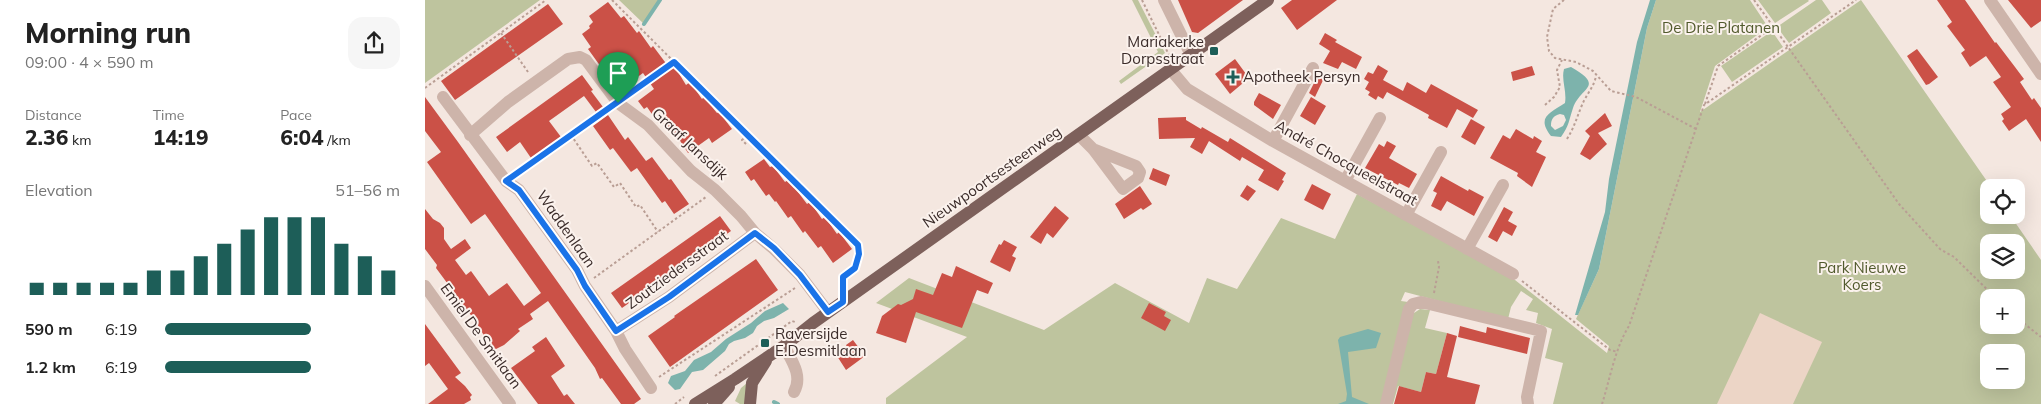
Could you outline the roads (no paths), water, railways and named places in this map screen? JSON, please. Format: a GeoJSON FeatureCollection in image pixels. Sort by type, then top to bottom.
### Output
{"type":"FeatureCollection","features":[{"type":"Feature","properties":{"kind":"main road","name":"Nieuwpoortsesteenweg"},"geometry":{"type":"LineString","coordinates":[[693,399],[735,379],[784,346],[828,312],[1268,0]]}},
{"type":"Feature","properties":{"kind":"main road"},"geometry":{"type":"LineString","coordinates":[[750,404],[752,383],[768,357]]}},
{"type":"Feature","properties":{"kind":"main road","name":"Nieuwpoortsesteenweg"},"geometry":{"type":"LineString","coordinates":[[714,404],[735,379]]}},
{"type":"Feature","properties":{"kind":"street"},"geometry":{"type":"LineString","coordinates":[[1164,0],[1191,55]]}},
{"type":"Feature","properties":{"kind":"street"},"geometry":{"type":"LineString","coordinates":[[1990,0],[2041,74]]}},
{"type":"Feature","properties":{"kind":"street","name":"Graaf Jansdijk"},"geometry":{"type":"LineString","coordinates":[[470,135],[508,102],[535,82],[568,59],[580,57],[586,60],[618,103],[648,125],[691,171],[715,190],[755,233],[774,248],[805,281],[828,312]]}},
{"type":"Feature","properties":{"kind":"street"},"geometry":{"type":"LineString","coordinates":[[1273,141],[1313,68]]}},
{"type":"Feature","properties":{"kind":"street","name":"André Chocqueelstraat"},"geometry":{"type":"LineString","coordinates":[[1171,70],[1187,89],[1273,141],[1513,274]]}},
{"type":"Feature","properties":{"kind":"street","name":"Waddenlaan"},"geometry":{"type":"LineString","coordinates":[[443,96],[470,135],[506,181],[519,190],[577,270],[585,286],[650,386]]}},
{"type":"Feature","properties":{"kind":"street"},"geometry":{"type":"LineString","coordinates":[[1345,181],[1379,118]]}},
{"type":"Feature","properties":{"kind":"street"},"geometry":{"type":"LineString","coordinates":[[1079,135],[1093,148]]}},
{"type":"Feature","properties":{"kind":"street"},"geometry":{"type":"LineString","coordinates":[[1406,215],[1441,152]]}},
{"type":"Feature","properties":{"kind":"street"},"geometry":{"type":"LineString","coordinates":[[1467,249],[1503,185]]}},
{"type":"Feature","properties":{"kind":"street","name":"Zoutziedersstraat"},"geometry":{"type":"LineString","coordinates":[[616,331],[669,297],[755,233]]}},
{"type":"Feature","properties":{"kind":"street","name":"Emiel De Smitlaan"},"geometry":{"type":"LineString","coordinates":[[425,286],[510,404]]}},
{"type":"Feature","properties":{"kind":"street"},"geometry":{"type":"LineString","coordinates":[[1385,404],[1409,309],[1416,303],[1432,304],[1541,331],[1525,402]]}},
{"type":"Feature","properties":{"kind":"street"},"geometry":{"type":"LineString","coordinates":[[784,346],[798,376],[798,386],[794,392]]}},
{"type":"Feature","properties":{"kind":"water"},"geometry":{"type":"Polygon","coordinates":[[[1650,0],[1656,0],[1647,28],[1599,269],[1578,315],[1575,315],[1605,212],[1609,179],[1637,42],[1650,0]]]}},
{"type":"Feature","properties":{"kind":"water"},"geometry":{"type":"Polygon","coordinates":[[[1571,67],[1587,79],[1589,83],[1588,87],[1576,101],[1561,137],[1551,136],[1547,130],[1545,120],[1550,113],[1565,103],[1564,69],[1571,67]],[[1560,114],[1551,121],[1551,126],[1555,130],[1563,126],[1566,120],[1564,115],[1560,114]]]}},
{"type":"Feature","properties":{"kind":"water"},"geometry":{"type":"Polygon","coordinates":[[[783,303],[789,309],[774,318],[764,321],[757,326],[753,333],[745,338],[729,344],[725,351],[703,370],[692,372],[680,389],[675,390],[668,383],[671,376],[685,371],[694,360],[711,352],[765,311],[783,303]]]}},
{"type":"Feature","properties":{"kind":"water"},"geometry":{"type":"Polygon","coordinates":[[[1368,329],[1381,333],[1376,348],[1348,352],[1352,397],[1369,404],[1338,404],[1346,401],[1347,394],[1338,340],[1340,337],[1368,329]]]}},
{"type":"Feature","properties":{"kind":"waterway"},"geometry":{"type":"LineString","coordinates":[[644,24],[660,0]]}},
{"type":"Feature","properties":{"kind":"waterway"},"geometry":{"type":"LineString","coordinates":[[774,402],[778,404]]}},
{"type":"Feature","properties":{"kind":"place","name":"Mariakerke Dorpsstraat"},"geometry":{"type":"Point","coordinates":[1214,51]}},
{"type":"Feature","properties":{"kind":"place","name":"Apotheek Persyn"},"geometry":{"type":"Point","coordinates":[1233,77]}},
{"type":"Feature","properties":{"kind":"place","name":"Raversijde E.Desmitlaan"},"geometry":{"type":"Point","coordinates":[765,343]}},
{"type":"Feature","properties":{"kind":"park label","name":"De Drie Platanen"},"geometry":{"type":"Point","coordinates":[1721,28]}},
{"type":"Feature","properties":{"kind":"park label","name":"Park Nieuwe Koers"},"geometry":{"type":"Point","coordinates":[1862,276]}}]}
